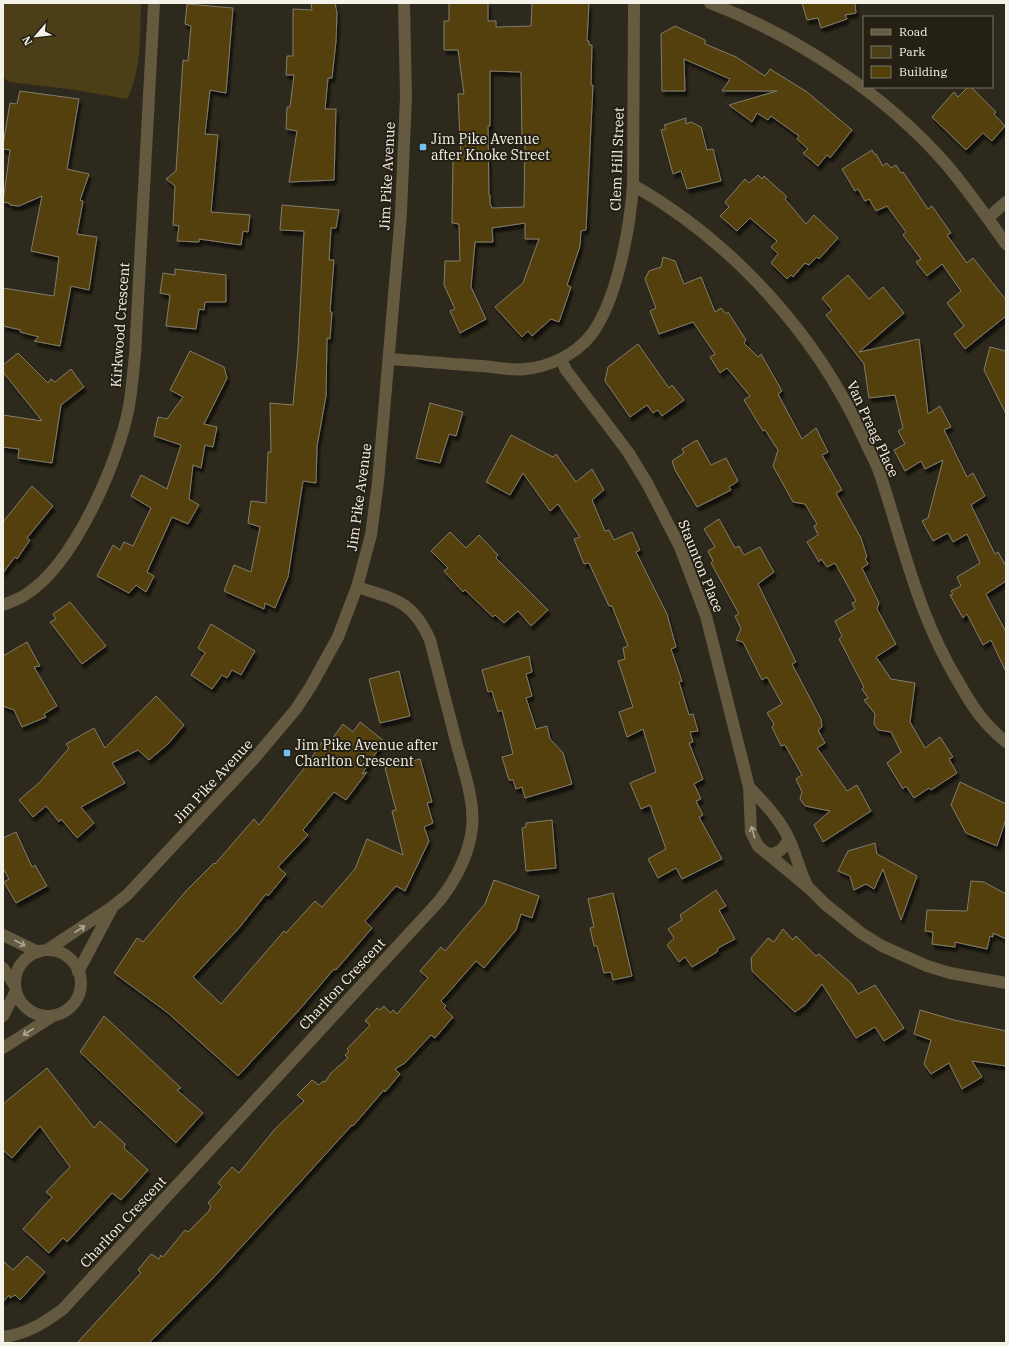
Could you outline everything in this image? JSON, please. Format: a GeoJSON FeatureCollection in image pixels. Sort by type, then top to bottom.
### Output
{"type":"FeatureCollection","features":[{"type":"Feature","properties":{"kind":"street","name":"Kirkwood Crescent"},"geometry":{"type":"LineString","coordinates":[[3,605],[26,595],[52,572],[65,554],[94,507],[105,482],[123,431],[129,406],[135,354],[154,3]]}},
{"type":"Feature","properties":{"kind":"street","name":"Jim Pike Avenue"},"geometry":{"type":"LineString","coordinates":[[42,951],[112,907],[127,895],[256,757],[296,709],[311,686],[338,637],[358,587],[371,535],[377,490],[401,213],[406,97],[404,3]]}},
{"type":"Feature","properties":{"kind":"street","name":"Clem Hill Street"},"geometry":{"type":"LineString","coordinates":[[388,359],[524,370],[549,365],[560,360],[572,353],[590,336],[603,315],[621,264],[631,211],[633,185],[634,3]]}},
{"type":"Feature","properties":{"kind":"street"},"geometry":{"type":"LineString","coordinates":[[710,3],[781,35],[842,72],[863,88]]}},
{"type":"Feature","properties":{"kind":"street"},"geometry":{"type":"LineString","coordinates":[[863,88],[922,139],[946,164],[1006,244]]}},
{"type":"Feature","properties":{"kind":"street","name":"Van Praag Place"},"geometry":{"type":"LineString","coordinates":[[633,185],[655,197],[693,225],[746,271],[794,323],[833,379],[850,409],[879,473],[908,571],[935,639],[946,662],[978,716],[990,729],[1006,742]]}},
{"type":"Feature","properties":{"kind":"street"},"geometry":{"type":"LineString","coordinates":[[988,218],[1006,202]]}},
{"type":"Feature","properties":{"kind":"street","name":"Staunton Place"},"geometry":{"type":"LineString","coordinates":[[560,360],[628,452],[647,483],[680,547],[706,616],[749,786],[751,832],[758,846],[809,888],[825,904],[861,933],[882,946],[927,966],[950,973],[1006,983]]}},
{"type":"Feature","properties":{"kind":"street","name":"Charlton Crescent"},"geometry":{"type":"LineString","coordinates":[[3,1337],[15,1336],[41,1325],[63,1309],[440,900],[450,886],[465,858],[472,829],[472,814],[468,786],[430,640],[422,621],[408,607],[390,597],[358,587]]}},
{"type":"Feature","properties":{"kind":"street","name":"Staunton Place"},"geometry":{"type":"LineString","coordinates":[[749,786],[776,817],[789,839],[800,870],[809,888]]}},
{"type":"Feature","properties":{"kind":"street"},"geometry":{"type":"LineString","coordinates":[[769,854],[778,853],[783,850],[789,839]]}},
{"type":"Feature","properties":{"kind":"street","name":"Jim Pike Avenue"},"geometry":{"type":"LineString","coordinates":[[78,972],[112,907]]}},
{"type":"Feature","properties":{"kind":"street"},"geometry":{"type":"LineString","coordinates":[[3,935],[42,951],[57,952],[66,956],[78,972],[80,981],[76,1000],[70,1008],[62,1013],[52,1016],[3,1048]]}},
{"type":"Feature","properties":{"kind":"street"},"geometry":{"type":"LineString","coordinates":[[3,1016],[16,988],[18,969],[29,956],[42,951]]}},
{"type":"Feature","properties":{"kind":"street"},"geometry":{"type":"LineString","coordinates":[[3,968],[16,988],[20,1000],[34,1013],[43,1016],[52,1016]]}},
{"type":"Feature","properties":{"kind":"green space"},"geometry":{"type":"Polygon","coordinates":[[[3,3],[141,3],[138,64],[132,88],[127,99],[69,89],[9,82],[3,77],[3,3]]]}},
{"type":"Feature","properties":{"kind":"building"},"geometry":{"type":"Polygon","coordinates":[[[311,3],[335,3],[337,13],[332,78],[328,78],[325,109],[336,109],[334,180],[289,182],[297,131],[286,129],[287,107],[290,107],[294,75],[286,75],[287,56],[293,56],[293,9],[312,10],[311,3]]]}},
{"type":"Feature","properties":{"kind":"building"},"geometry":{"type":"Polygon","coordinates":[[[449,3],[488,3],[488,21],[496,21],[496,27],[531,26],[532,3],[589,3],[587,41],[589,41],[589,45],[592,45],[591,85],[593,85],[586,230],[581,231],[580,246],[567,285],[571,287],[559,322],[551,319],[532,336],[528,331],[522,337],[495,307],[523,283],[539,239],[525,239],[525,223],[492,228],[493,242],[475,242],[471,287],[486,319],[460,333],[450,311],[455,309],[444,285],[445,261],[460,261],[459,224],[452,223],[453,160],[461,160],[458,94],[464,94],[458,50],[444,50],[444,21],[449,21],[449,3]],[[490,71],[490,126],[488,126],[489,195],[492,208],[524,207],[525,141],[522,141],[521,72],[490,71]]]}},
{"type":"Feature","properties":{"kind":"building"},"geometry":{"type":"Polygon","coordinates":[[[802,3],[855,3],[856,13],[845,15],[847,19],[821,28],[818,18],[807,20],[802,3]]]}},
{"type":"Feature","properties":{"kind":"building"},"geometry":{"type":"Polygon","coordinates":[[[187,4],[233,8],[226,93],[210,90],[205,134],[218,135],[211,212],[250,215],[248,232],[243,231],[241,245],[199,239],[199,242],[177,241],[179,226],[173,225],[175,186],[166,179],[176,171],[183,60],[188,61],[191,26],[185,24],[187,4]]]}},
{"type":"Feature","properties":{"kind":"building"},"geometry":{"type":"Polygon","coordinates":[[[675,26],[705,40],[705,44],[736,57],[765,76],[770,69],[807,92],[852,130],[830,158],[827,155],[818,166],[803,153],[808,149],[797,139],[799,136],[771,116],[768,120],[757,113],[752,122],[729,105],[777,91],[722,91],[730,79],[684,59],[685,91],[662,91],[661,34],[675,26]]]}},
{"type":"Feature","properties":{"kind":"building"},"geometry":{"type":"Polygon","coordinates":[[[967,88],[972,88],[996,112],[994,114],[1005,126],[992,141],[983,133],[966,150],[932,117],[954,92],[958,97],[967,88]]]}},
{"type":"Feature","properties":{"kind":"building"},"geometry":{"type":"Polygon","coordinates":[[[20,91],[79,99],[67,169],[89,174],[80,200],[83,201],[77,234],[97,237],[89,290],[71,286],[60,346],[34,341],[39,337],[20,332],[21,330],[3,326],[3,288],[54,296],[59,257],[31,251],[42,196],[19,206],[10,205],[9,203],[3,202],[10,150],[3,149],[3,145],[10,103],[17,104],[20,91]]]}},
{"type":"Feature","properties":{"kind":"building"},"geometry":{"type":"Polygon","coordinates":[[[686,118],[686,124],[691,122],[701,127],[707,150],[713,149],[721,181],[687,189],[681,171],[673,174],[661,130],[666,129],[664,125],[686,118]]]}},
{"type":"Feature","properties":{"kind":"building"},"geometry":{"type":"Polygon","coordinates":[[[872,150],[883,166],[887,163],[891,168],[896,165],[901,173],[903,172],[928,209],[932,206],[951,233],[947,235],[967,263],[973,258],[1006,300],[1006,316],[965,349],[954,334],[964,326],[947,303],[961,291],[942,264],[927,276],[916,262],[921,259],[903,235],[906,232],[887,206],[876,211],[869,199],[865,201],[858,189],[855,191],[842,169],[872,150]]]}},
{"type":"Feature","properties":{"kind":"building"},"geometry":{"type":"Polygon","coordinates":[[[758,175],[762,179],[764,176],[787,197],[785,199],[806,224],[814,215],[838,238],[819,259],[817,257],[809,265],[805,263],[793,277],[791,275],[787,279],[771,263],[778,254],[771,247],[777,241],[750,218],[737,231],[720,216],[729,207],[725,202],[745,179],[749,183],[758,175]]]}},
{"type":"Feature","properties":{"kind":"building"},"geometry":{"type":"Polygon","coordinates":[[[282,205],[339,210],[336,228],[331,228],[329,260],[334,260],[330,312],[332,312],[330,339],[327,338],[326,396],[317,446],[316,483],[303,481],[288,577],[275,608],[265,603],[264,609],[224,591],[234,565],[251,572],[260,527],[248,523],[251,501],[266,503],[268,452],[271,452],[270,403],[293,405],[298,350],[304,231],[280,230],[282,205]]]}},
{"type":"Feature","properties":{"kind":"building"},"geometry":{"type":"Polygon","coordinates":[[[663,257],[675,261],[684,284],[701,277],[715,312],[721,308],[726,314],[728,312],[746,340],[744,343],[758,357],[761,354],[782,391],[778,394],[802,439],[816,428],[828,452],[822,455],[842,490],[836,493],[861,538],[867,557],[865,558],[868,564],[862,568],[879,603],[877,609],[896,644],[876,657],[891,679],[915,683],[910,722],[925,748],[940,737],[953,757],[949,759],[957,773],[931,790],[929,788],[914,798],[906,786],[903,789],[887,763],[901,752],[891,732],[878,730],[874,724],[875,714],[864,700],[868,698],[862,689],[864,687],[839,639],[842,636],[835,621],[855,609],[852,603],[856,601],[835,563],[827,567],[821,559],[819,562],[807,542],[818,535],[814,526],[817,524],[805,504],[793,502],[773,466],[778,450],[765,430],[763,431],[744,400],[750,396],[727,368],[720,373],[710,357],[715,354],[693,322],[659,334],[650,311],[656,308],[645,279],[649,271],[661,267],[663,257]]]}},
{"type":"Feature","properties":{"kind":"building"},"geometry":{"type":"Polygon","coordinates":[[[175,269],[226,275],[226,302],[205,302],[204,310],[199,309],[196,329],[166,326],[170,295],[160,293],[163,273],[175,275],[175,269]]]}},
{"type":"Feature","properties":{"kind":"building"},"geometry":{"type":"Polygon","coordinates":[[[848,275],[869,299],[883,287],[904,313],[859,352],[919,339],[928,414],[940,406],[951,427],[944,430],[967,477],[973,473],[985,496],[971,505],[995,554],[998,552],[1006,566],[1006,581],[986,594],[1006,632],[1006,672],[991,640],[983,645],[967,614],[963,618],[950,595],[953,594],[951,591],[961,586],[957,577],[980,563],[967,534],[953,542],[948,533],[933,541],[922,521],[928,518],[943,460],[925,469],[921,461],[905,471],[894,450],[905,444],[898,431],[903,428],[895,395],[869,398],[864,364],[826,315],[832,310],[822,298],[848,275]]]}},
{"type":"Feature","properties":{"kind":"building"},"geometry":{"type":"Polygon","coordinates":[[[638,344],[669,388],[672,385],[684,400],[662,416],[658,410],[653,413],[647,405],[630,417],[605,381],[608,367],[638,344]]]}},
{"type":"Feature","properties":{"kind":"building"},"geometry":{"type":"Polygon","coordinates":[[[990,347],[1006,351],[1006,414],[984,370],[990,347]]]}},
{"type":"Feature","properties":{"kind":"building"},"geometry":{"type":"Polygon","coordinates":[[[190,351],[224,367],[227,378],[204,424],[217,427],[213,447],[205,445],[201,468],[193,465],[189,499],[199,505],[188,524],[172,517],[147,572],[154,576],[146,592],[136,585],[129,593],[97,576],[113,545],[120,550],[124,542],[133,546],[151,508],[131,496],[141,475],[167,489],[181,445],[154,436],[158,417],[167,419],[183,397],[170,390],[190,351]]]}},
{"type":"Feature","properties":{"kind":"building"},"geometry":{"type":"Polygon","coordinates":[[[18,353],[48,383],[51,379],[55,382],[71,369],[84,387],[61,405],[52,463],[18,458],[19,449],[3,447],[3,415],[42,421],[3,372],[3,365],[18,353]]]}},
{"type":"Feature","properties":{"kind":"building"},"geometry":{"type":"Polygon","coordinates":[[[430,403],[463,412],[456,436],[449,434],[440,463],[416,458],[430,403]]]}},
{"type":"Feature","properties":{"kind":"building"},"geometry":{"type":"Polygon","coordinates":[[[511,435],[553,457],[556,454],[576,482],[592,469],[604,490],[592,500],[605,531],[609,530],[614,540],[632,532],[640,550],[636,552],[667,614],[676,647],[671,649],[682,681],[679,682],[689,715],[693,714],[698,731],[690,732],[693,742],[689,743],[703,779],[694,784],[701,799],[696,801],[703,815],[699,817],[722,859],[682,879],[676,868],[658,878],[648,859],[666,849],[650,805],[641,809],[630,783],[656,772],[643,729],[627,737],[619,712],[633,707],[618,661],[625,659],[623,648],[628,646],[612,606],[609,606],[589,563],[584,564],[574,539],[580,537],[558,504],[550,511],[523,473],[510,495],[486,482],[511,435]]]}},
{"type":"Feature","properties":{"kind":"building"},"geometry":{"type":"Polygon","coordinates":[[[697,440],[711,465],[726,458],[738,481],[729,487],[731,490],[697,507],[675,470],[672,461],[684,453],[682,449],[697,440]]]}},
{"type":"Feature","properties":{"kind":"building"},"geometry":{"type":"Polygon","coordinates":[[[32,486],[53,506],[27,538],[30,540],[17,559],[15,557],[3,573],[3,522],[32,486]]]}},
{"type":"Feature","properties":{"kind":"building"},"geometry":{"type":"Polygon","coordinates":[[[719,519],[735,548],[739,546],[744,555],[760,547],[774,572],[758,584],[796,662],[792,664],[821,719],[822,727],[818,730],[825,743],[817,748],[847,791],[857,785],[871,811],[823,842],[814,825],[830,811],[805,806],[800,799],[802,792],[796,779],[802,775],[785,745],[781,746],[772,727],[774,724],[767,713],[782,704],[767,677],[762,680],[743,642],[736,640],[741,629],[735,616],[739,614],[711,563],[713,561],[708,551],[715,547],[704,529],[719,519]]]}},
{"type":"Feature","properties":{"kind":"building"},"geometry":{"type":"Polygon","coordinates":[[[450,532],[466,548],[479,535],[498,555],[496,558],[548,610],[531,626],[518,611],[504,623],[495,615],[493,617],[465,590],[463,592],[444,571],[448,568],[431,551],[450,532]]]}},
{"type":"Feature","properties":{"kind":"building"},"geometry":{"type":"Polygon","coordinates":[[[70,602],[106,646],[82,664],[50,622],[56,619],[53,614],[70,602]]]}},
{"type":"Feature","properties":{"kind":"building"},"geometry":{"type":"Polygon","coordinates":[[[211,624],[255,651],[241,675],[232,670],[227,678],[222,675],[212,689],[191,675],[205,653],[198,648],[211,624]]]}},
{"type":"Feature","properties":{"kind":"building"},"geometry":{"type":"Polygon","coordinates":[[[27,642],[40,666],[34,667],[57,706],[44,714],[46,717],[22,727],[14,710],[3,706],[3,656],[27,642]]]}},
{"type":"Feature","properties":{"kind":"building"},"geometry":{"type":"Polygon","coordinates":[[[529,656],[532,672],[526,674],[532,696],[526,698],[536,729],[547,726],[550,739],[563,753],[572,784],[525,798],[522,787],[516,789],[513,780],[509,780],[502,757],[513,754],[502,710],[498,712],[492,691],[488,692],[482,670],[529,656]]]}},
{"type":"Feature","properties":{"kind":"building"},"geometry":{"type":"Polygon","coordinates":[[[399,671],[410,716],[380,723],[369,679],[399,671]]]}},
{"type":"Feature","properties":{"kind":"building"},"geometry":{"type":"Polygon","coordinates":[[[156,696],[184,725],[169,743],[149,760],[138,750],[112,763],[125,783],[81,807],[94,823],[77,838],[61,819],[59,822],[46,806],[33,817],[19,800],[40,782],[69,748],[66,744],[94,728],[105,748],[156,696]]]}},
{"type":"Feature","properties":{"kind":"building"},"geometry":{"type":"Polygon","coordinates":[[[360,722],[384,741],[362,774],[367,772],[346,800],[334,792],[303,830],[308,835],[278,867],[286,874],[268,896],[266,894],[239,928],[193,977],[221,1004],[284,931],[286,933],[315,901],[322,907],[355,869],[367,839],[403,855],[392,811],[396,810],[385,768],[420,759],[432,802],[427,803],[433,823],[424,827],[429,841],[405,891],[396,886],[365,921],[372,928],[336,970],[334,969],[300,1009],[238,1076],[168,1013],[114,973],[137,938],[143,942],[186,891],[214,863],[215,864],[254,819],[259,825],[306,766],[322,742],[327,746],[343,724],[353,732],[360,722]]]}},
{"type":"Feature","properties":{"kind":"building"},"geometry":{"type":"Polygon","coordinates":[[[960,782],[1006,804],[1006,819],[997,846],[966,833],[951,805],[960,782]]]}},
{"type":"Feature","properties":{"kind":"building"},"geometry":{"type":"Polygon","coordinates":[[[552,820],[556,868],[526,871],[522,828],[526,827],[526,823],[552,820]]]}},
{"type":"Feature","properties":{"kind":"building"},"geometry":{"type":"Polygon","coordinates":[[[16,832],[32,867],[35,865],[47,886],[16,903],[4,882],[9,879],[3,868],[3,838],[16,832]]]}},
{"type":"Feature","properties":{"kind":"building"},"geometry":{"type":"Polygon","coordinates":[[[875,843],[877,854],[917,876],[901,920],[883,869],[874,889],[866,884],[854,890],[850,876],[838,871],[848,851],[875,843]]]}},
{"type":"Feature","properties":{"kind":"building"},"geometry":{"type":"Polygon","coordinates":[[[494,880],[539,896],[532,918],[521,914],[516,930],[484,968],[476,961],[441,1001],[446,1006],[444,1008],[453,1017],[435,1038],[431,1035],[405,1063],[395,1069],[400,1074],[385,1092],[384,1090],[353,1126],[352,1125],[215,1276],[149,1343],[77,1343],[141,1273],[138,1270],[151,1254],[159,1259],[161,1255],[163,1257],[185,1230],[188,1232],[209,1211],[211,1206],[208,1203],[222,1187],[218,1183],[232,1167],[239,1173],[275,1129],[304,1101],[297,1095],[312,1080],[319,1085],[323,1081],[325,1082],[331,1073],[348,1058],[345,1055],[349,1051],[347,1049],[370,1025],[365,1021],[377,1008],[380,1010],[384,1006],[390,1013],[393,1010],[397,1014],[428,978],[420,971],[441,947],[445,951],[485,904],[494,880]]]}},
{"type":"Feature","properties":{"kind":"building"},"geometry":{"type":"Polygon","coordinates":[[[971,881],[984,882],[1006,894],[1006,939],[993,933],[993,937],[990,936],[987,949],[955,942],[955,947],[932,944],[933,932],[925,931],[927,910],[967,911],[971,881]]]}},
{"type":"Feature","properties":{"kind":"building"},"geometry":{"type":"Polygon","coordinates":[[[716,890],[726,906],[719,910],[735,939],[718,948],[717,952],[692,967],[685,957],[679,962],[667,945],[674,938],[668,929],[682,920],[680,915],[716,890]]]}},
{"type":"Feature","properties":{"kind":"building"},"geometry":{"type":"Polygon","coordinates":[[[613,893],[632,976],[613,980],[611,972],[604,973],[597,946],[594,946],[590,928],[594,927],[588,899],[613,893]]]}},
{"type":"Feature","properties":{"kind":"building"},"geometry":{"type":"Polygon","coordinates":[[[783,929],[793,940],[796,936],[816,956],[819,954],[852,984],[858,994],[875,985],[904,1028],[884,1041],[875,1027],[856,1038],[822,984],[806,1004],[795,1012],[752,971],[751,958],[768,938],[774,942],[783,929]]]}},
{"type":"Feature","properties":{"kind":"building"},"geometry":{"type":"Polygon","coordinates":[[[920,1010],[954,1020],[1006,1031],[1006,1066],[972,1061],[982,1077],[962,1089],[949,1063],[931,1074],[924,1064],[931,1040],[914,1034],[920,1010]]]}},
{"type":"Feature","properties":{"kind":"building"},"geometry":{"type":"Polygon","coordinates":[[[104,1016],[181,1088],[177,1090],[203,1113],[176,1143],[80,1052],[104,1016]]]}},
{"type":"Feature","properties":{"kind":"building"},"geometry":{"type":"Polygon","coordinates":[[[47,1068],[94,1128],[100,1121],[125,1144],[124,1148],[148,1170],[121,1200],[112,1193],[67,1242],[63,1238],[49,1253],[23,1229],[52,1197],[46,1192],[70,1167],[40,1126],[12,1158],[3,1150],[3,1104],[47,1068]]]}},
{"type":"Feature","properties":{"kind":"building"},"geometry":{"type":"Polygon","coordinates":[[[27,1256],[45,1272],[20,1300],[15,1295],[10,1298],[9,1295],[3,1302],[3,1261],[13,1270],[27,1256]]]}},
{"type":"Feature","properties":{"kind":"place","name":"Jim Pike Avenue after Knoke Street"},"geometry":{"type":"Point","coordinates":[423,147]}},
{"type":"Feature","properties":{"kind":"place","name":"Jim Pike Avenue after Charlton Crescent"},"geometry":{"type":"Point","coordinates":[287,753]}}]}
